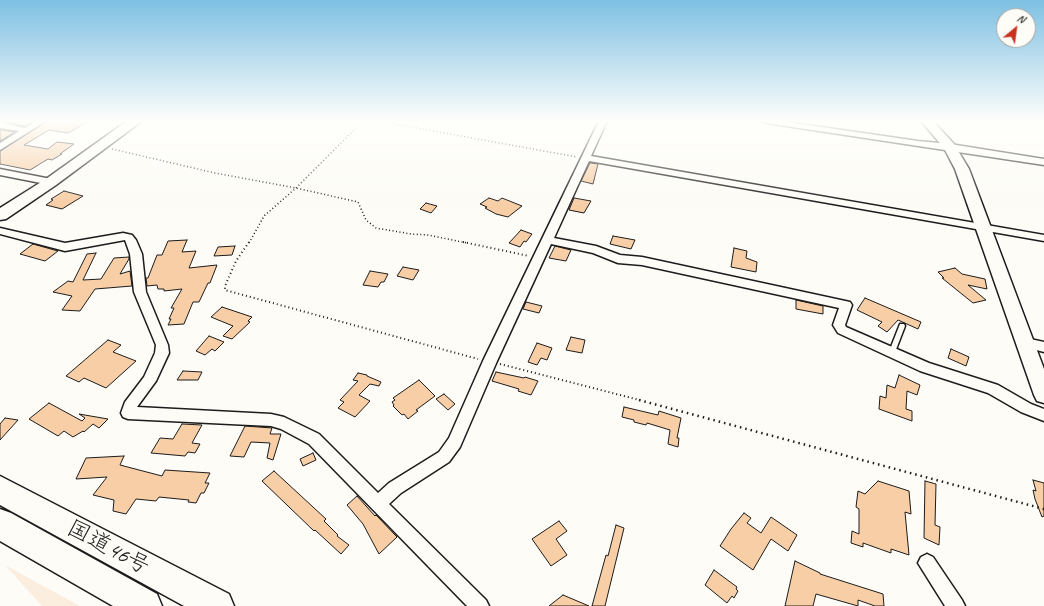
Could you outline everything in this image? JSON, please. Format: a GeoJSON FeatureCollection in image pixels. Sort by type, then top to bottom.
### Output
{"type":"FeatureCollection","features":[{"type":"Feature","properties":{"kind":"highway","name":"国道46号"},"geometry":{"type":"LineString","coordinates":[[0,490],[217,606]]}},
{"type":"Feature","properties":{"kind":"highway","name":"国道46号"},"geometry":{"type":"LineString","coordinates":[[0,524],[145,606]]}},
{"type":"Feature","properties":{"kind":"main road"},"geometry":{"type":"LineString","coordinates":[[0,215],[51,182],[95,149]]}},
{"type":"Feature","properties":{"kind":"street"},"geometry":{"type":"LineString","coordinates":[[379,504],[394,488],[444,457],[455,442],[490,362],[589,149]]}},
{"type":"Feature","properties":{"kind":"street"},"geometry":{"type":"LineString","coordinates":[[951,149],[962,169],[1044,395]]}},
{"type":"Feature","properties":{"kind":"street"},"geometry":{"type":"LineString","coordinates":[[964,149],[1044,162]]}},
{"type":"Feature","properties":{"kind":"street"},"geometry":{"type":"LineString","coordinates":[[585,158],[1044,238]]}},
{"type":"Feature","properties":{"kind":"street"},"geometry":{"type":"LineString","coordinates":[[0,179],[5,173],[51,182]]}},
{"type":"Feature","properties":{"kind":"street"},"geometry":{"type":"LineString","coordinates":[[0,231],[65,247],[123,236],[128,237],[131,240],[137,261],[140,292],[162,346],[162,353],[149,381],[132,402],[128,413],[271,420],[284,423],[314,439],[480,606]]}},
{"type":"Feature","properties":{"kind":"street"},"geometry":{"type":"LineString","coordinates":[[548,240],[596,250],[618,258],[642,260],[846,305],[839,325],[842,330],[925,367],[993,388],[1026,408],[1044,415]]}},
{"type":"Feature","properties":{"kind":"street"},"geometry":{"type":"LineString","coordinates":[[1026,343],[1044,347]]}},
{"type":"Feature","properties":{"kind":"street"},"geometry":{"type":"LineString","coordinates":[[927,563],[956,606]]}},
{"type":"Feature","properties":{"kind":"lane"},"geometry":{"type":"LineString","coordinates":[[892,352],[902,326]]}},
{"type":"Feature","properties":{"kind":"path"},"geometry":{"type":"LineString","coordinates":[[113,149],[215,173],[313,191],[358,202],[366,220],[376,228],[411,234],[428,235],[538,258]]}},
{"type":"Feature","properties":{"kind":"path"},"geometry":{"type":"LineString","coordinates":[[335,149],[296,188],[264,216],[246,248],[236,261],[224,286],[225,290],[490,362],[873,462],[1044,509]]}},
{"type":"Feature","properties":{"kind":"path"},"geometry":{"type":"LineString","coordinates":[[536,149],[585,158]]}},
{"type":"Feature","properties":{"kind":"shaded area"},"geometry":{"type":"Polygon","coordinates":[[[5,565],[80,606],[42,606],[5,565]]]}},
{"type":"Feature","properties":{"kind":"building"},"geometry":{"type":"Polygon","coordinates":[[[3,149],[67,149],[52,160],[48,159],[30,170],[0,164],[0,151],[3,149]]]}},
{"type":"Feature","properties":{"kind":"building"},"geometry":{"type":"Polygon","coordinates":[[[590,163],[598,164],[593,184],[581,181],[590,163]]]}},
{"type":"Feature","properties":{"kind":"building"},"geometry":{"type":"Polygon","coordinates":[[[64,191],[83,196],[62,209],[46,205],[53,200],[51,199],[64,191]]]}},
{"type":"Feature","properties":{"kind":"building"},"geometry":{"type":"Polygon","coordinates":[[[489,198],[498,201],[502,198],[522,206],[508,217],[496,214],[480,204],[489,198]]]}},
{"type":"Feature","properties":{"kind":"building"},"geometry":{"type":"Polygon","coordinates":[[[574,198],[591,201],[584,213],[569,210],[574,198]]]}},
{"type":"Feature","properties":{"kind":"building"},"geometry":{"type":"Polygon","coordinates":[[[426,203],[437,206],[431,213],[420,209],[426,203]]]}},
{"type":"Feature","properties":{"kind":"building"},"geometry":{"type":"Polygon","coordinates":[[[521,230],[532,234],[526,242],[524,241],[520,247],[509,243],[521,230]]]}},
{"type":"Feature","properties":{"kind":"building"},"geometry":{"type":"Polygon","coordinates":[[[613,236],[635,240],[631,249],[610,244],[613,236]]]}},
{"type":"Feature","properties":{"kind":"building"},"geometry":{"type":"Polygon","coordinates":[[[187,240],[182,252],[196,251],[189,268],[217,265],[210,283],[208,283],[199,302],[193,302],[184,324],[168,325],[174,308],[171,308],[182,289],[164,291],[164,289],[158,289],[157,285],[147,286],[146,278],[148,278],[157,255],[162,255],[168,241],[187,240]]]}},
{"type":"Feature","properties":{"kind":"building"},"geometry":{"type":"Polygon","coordinates":[[[33,244],[58,251],[45,261],[20,254],[33,244]]]}},
{"type":"Feature","properties":{"kind":"building"},"geometry":{"type":"Polygon","coordinates":[[[235,246],[232,255],[214,256],[218,247],[235,246]]]}},
{"type":"Feature","properties":{"kind":"building"},"geometry":{"type":"Polygon","coordinates":[[[555,246],[571,250],[566,261],[549,258],[555,246]]]}},
{"type":"Feature","properties":{"kind":"building"},"geometry":{"type":"Polygon","coordinates":[[[734,248],[747,251],[746,258],[757,262],[756,272],[731,267],[734,248]]]}},
{"type":"Feature","properties":{"kind":"building"},"geometry":{"type":"Polygon","coordinates":[[[96,253],[83,280],[101,279],[114,258],[129,257],[120,274],[130,271],[132,286],[95,289],[80,311],[62,310],[72,296],[53,292],[68,281],[73,282],[87,254],[96,253]]]}},
{"type":"Feature","properties":{"kind":"building"},"geometry":{"type":"Polygon","coordinates":[[[403,267],[419,270],[413,280],[397,276],[403,267]]]}},
{"type":"Feature","properties":{"kind":"building"},"geometry":{"type":"Polygon","coordinates":[[[955,268],[962,274],[985,279],[987,289],[968,285],[986,300],[973,303],[942,278],[944,278],[938,272],[955,268]]]}},
{"type":"Feature","properties":{"kind":"building"},"geometry":{"type":"Polygon","coordinates":[[[370,271],[388,274],[384,282],[381,282],[378,287],[363,285],[370,271]]]}},
{"type":"Feature","properties":{"kind":"building"},"geometry":{"type":"Polygon","coordinates":[[[865,298],[921,322],[918,329],[898,320],[887,332],[878,326],[882,322],[857,310],[865,298]]]}},
{"type":"Feature","properties":{"kind":"building"},"geometry":{"type":"Polygon","coordinates":[[[796,300],[823,306],[823,314],[796,309],[796,300]]]}},
{"type":"Feature","properties":{"kind":"building"},"geometry":{"type":"Polygon","coordinates":[[[526,302],[542,306],[539,313],[523,309],[526,302]]]}},
{"type":"Feature","properties":{"kind":"building"},"geometry":{"type":"Polygon","coordinates":[[[222,307],[252,317],[248,321],[250,322],[232,339],[223,336],[233,326],[211,317],[222,307]]]}},
{"type":"Feature","properties":{"kind":"building"},"geometry":{"type":"Polygon","coordinates":[[[209,336],[224,342],[215,351],[212,349],[205,355],[196,351],[209,336]]]}},
{"type":"Feature","properties":{"kind":"building"},"geometry":{"type":"Polygon","coordinates":[[[571,337],[585,340],[582,353],[566,350],[571,337]]]}},
{"type":"Feature","properties":{"kind":"building"},"geometry":{"type":"Polygon","coordinates":[[[108,340],[121,345],[113,352],[136,361],[106,388],[84,378],[79,382],[66,376],[108,340]]]}},
{"type":"Feature","properties":{"kind":"building"},"geometry":{"type":"Polygon","coordinates":[[[537,343],[552,348],[547,360],[541,358],[537,365],[528,362],[537,343]]]}},
{"type":"Feature","properties":{"kind":"building"},"geometry":{"type":"Polygon","coordinates":[[[951,349],[969,357],[966,366],[948,358],[951,349]]]}},
{"type":"Feature","properties":{"kind":"building"},"geometry":{"type":"Polygon","coordinates":[[[183,371],[202,372],[198,380],[177,380],[183,371]]]}},
{"type":"Feature","properties":{"kind":"building"},"geometry":{"type":"Polygon","coordinates":[[[496,372],[538,381],[531,395],[518,391],[519,389],[492,381],[496,372]]]}},
{"type":"Feature","properties":{"kind":"building"},"geometry":{"type":"Polygon","coordinates":[[[358,373],[367,375],[381,382],[379,386],[370,384],[359,395],[370,401],[355,417],[338,408],[344,402],[340,400],[358,381],[353,380],[358,373]]]}},
{"type":"Feature","properties":{"kind":"building"},"geometry":{"type":"Polygon","coordinates":[[[899,375],[920,385],[917,395],[907,391],[906,409],[912,411],[912,421],[879,409],[880,396],[886,398],[887,385],[895,388],[899,375]]]}},
{"type":"Feature","properties":{"kind":"building"},"geometry":{"type":"Polygon","coordinates":[[[419,380],[435,396],[416,410],[418,411],[408,419],[393,406],[394,405],[392,402],[395,400],[393,398],[419,380]]]}},
{"type":"Feature","properties":{"kind":"building"},"geometry":{"type":"Polygon","coordinates":[[[444,394],[455,404],[448,410],[436,399],[444,394]]]}},
{"type":"Feature","properties":{"kind":"building"},"geometry":{"type":"Polygon","coordinates":[[[49,403],[82,421],[85,418],[79,414],[108,419],[99,428],[93,424],[84,432],[83,431],[73,437],[64,431],[58,436],[29,419],[49,403]]]}},
{"type":"Feature","properties":{"kind":"building"},"geometry":{"type":"Polygon","coordinates":[[[624,407],[658,415],[659,411],[681,418],[677,438],[679,438],[678,447],[668,444],[670,430],[647,423],[646,425],[634,422],[634,420],[622,417],[624,407]]]}},
{"type":"Feature","properties":{"kind":"building"},"geometry":{"type":"Polygon","coordinates":[[[5,418],[18,420],[0,440],[0,424],[5,418]]]}},
{"type":"Feature","properties":{"kind":"building"},"geometry":{"type":"Polygon","coordinates":[[[182,424],[202,425],[192,443],[200,444],[195,453],[188,452],[185,456],[151,453],[160,438],[173,439],[182,424]]]}},
{"type":"Feature","properties":{"kind":"building"},"geometry":{"type":"Polygon","coordinates":[[[245,426],[272,428],[270,434],[281,434],[273,460],[267,458],[270,443],[251,442],[244,457],[230,456],[245,426]]]}},
{"type":"Feature","properties":{"kind":"building"},"geometry":{"type":"Polygon","coordinates":[[[313,453],[316,460],[303,466],[300,459],[313,453]]]}},
{"type":"Feature","properties":{"kind":"building"},"geometry":{"type":"Polygon","coordinates":[[[124,456],[120,465],[162,476],[165,470],[210,473],[205,483],[209,483],[204,493],[201,493],[196,503],[188,502],[189,500],[159,497],[156,501],[136,499],[126,514],[113,511],[114,500],[93,495],[107,477],[76,479],[86,458],[124,456]]]}},
{"type":"Feature","properties":{"kind":"building"},"geometry":{"type":"Polygon","coordinates":[[[274,471],[326,519],[324,521],[338,535],[337,536],[349,545],[341,554],[315,530],[314,531],[262,481],[274,471]]]}},
{"type":"Feature","properties":{"kind":"building"},"geometry":{"type":"Polygon","coordinates":[[[1033,480],[1044,483],[1044,516],[1042,517],[1035,499],[1033,490],[1036,491],[1033,480]]]}},
{"type":"Feature","properties":{"kind":"building"},"geometry":{"type":"Polygon","coordinates":[[[878,481],[909,491],[911,514],[905,512],[909,555],[891,549],[891,553],[863,543],[863,547],[851,543],[852,531],[859,534],[859,509],[856,507],[858,491],[865,494],[878,481]]]}},
{"type":"Feature","properties":{"kind":"building"},"geometry":{"type":"Polygon","coordinates":[[[925,481],[936,484],[935,525],[940,527],[939,545],[924,538],[925,481]]]}},
{"type":"Feature","properties":{"kind":"building"},"geometry":{"type":"Polygon","coordinates":[[[357,496],[397,537],[379,554],[363,524],[347,505],[357,496]]]}},
{"type":"Feature","properties":{"kind":"building"},"geometry":{"type":"Polygon","coordinates":[[[744,513],[751,518],[747,523],[761,533],[771,517],[797,535],[788,551],[771,539],[753,570],[720,546],[744,513]]]}},
{"type":"Feature","properties":{"kind":"building"},"geometry":{"type":"Polygon","coordinates":[[[559,521],[567,531],[556,539],[567,555],[551,566],[532,539],[559,521]]]}},
{"type":"Feature","properties":{"kind":"building"},"geometry":{"type":"Polygon","coordinates":[[[616,525],[624,528],[605,606],[592,606],[606,555],[608,556],[616,525]]]}},
{"type":"Feature","properties":{"kind":"building"},"geometry":{"type":"Polygon","coordinates":[[[795,561],[820,574],[883,594],[884,606],[875,606],[858,600],[858,606],[816,594],[813,606],[785,606],[795,561]]]}},
{"type":"Feature","properties":{"kind":"building"},"geometry":{"type":"Polygon","coordinates":[[[714,570],[737,587],[736,589],[738,591],[734,598],[732,596],[727,603],[705,585],[714,570]]]}},
{"type":"Feature","properties":{"kind":"building"},"geometry":{"type":"Polygon","coordinates":[[[563,595],[589,606],[549,606],[563,595]]]}}]}
